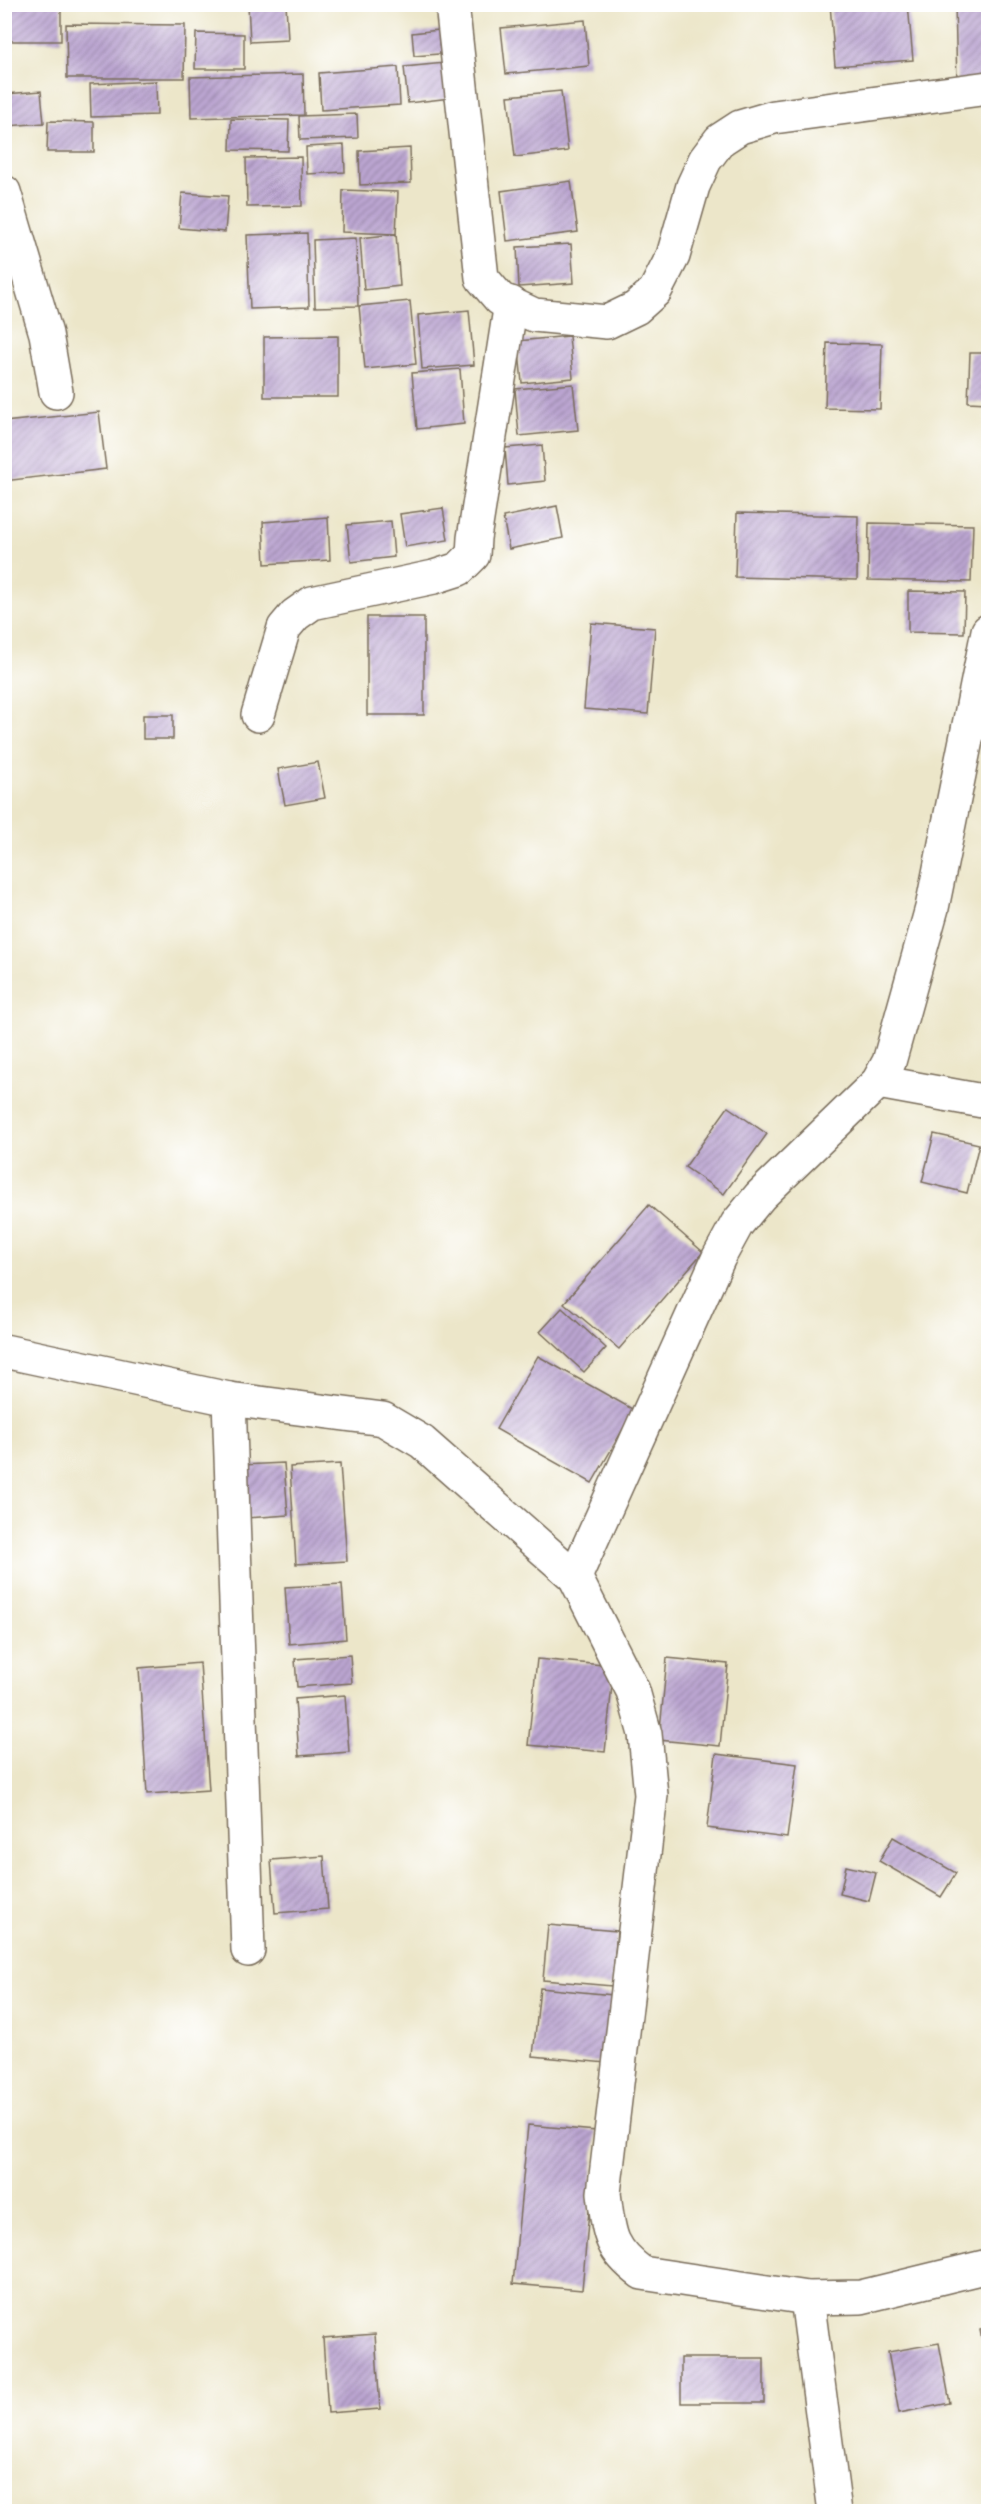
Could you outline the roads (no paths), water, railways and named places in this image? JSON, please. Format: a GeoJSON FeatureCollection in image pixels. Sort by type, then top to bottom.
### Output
{"type":"FeatureCollection","features":[{"type":"Feature","properties":{"kind":"street"},"geometry":{"type":"LineString","coordinates":[[452,4],[482,278],[500,299],[534,315],[607,322],[636,308],[655,291],[673,256],[693,186],[705,160],[720,140],[740,127],[774,117],[988,88]]}},
{"type":"Feature","properties":{"kind":"street"},"geometry":{"type":"LineString","coordinates":[[4,192],[46,334],[56,392]]}},
{"type":"Feature","properties":{"kind":"street"},"geometry":{"type":"LineString","coordinates":[[258,715],[285,628],[295,615],[312,603],[434,577],[459,569],[473,555],[511,303]]}},
{"type":"Feature","properties":{"kind":"street"},"geometry":{"type":"LineString","coordinates":[[575,1577],[719,1257],[737,1224],[760,1196],[878,1082],[889,1062],[932,908],[988,631]]}},
{"type":"Feature","properties":{"kind":"street"},"geometry":{"type":"LineString","coordinates":[[878,1082],[988,1102]]}},
{"type":"Feature","properties":{"kind":"street"},"geometry":{"type":"LineString","coordinates":[[4,1351],[230,1399],[383,1419],[422,1442],[575,1577],[633,1691],[645,1734],[651,1795],[604,2193],[609,2232],[623,2259],[642,2273],[807,2298],[861,2297],[988,2266]]}},
{"type":"Feature","properties":{"kind":"street"},"geometry":{"type":"LineString","coordinates":[[230,1399],[248,1950]]}},
{"type":"Feature","properties":{"kind":"street"},"geometry":{"type":"LineString","coordinates":[[807,2298],[835,2511]]}}]}
